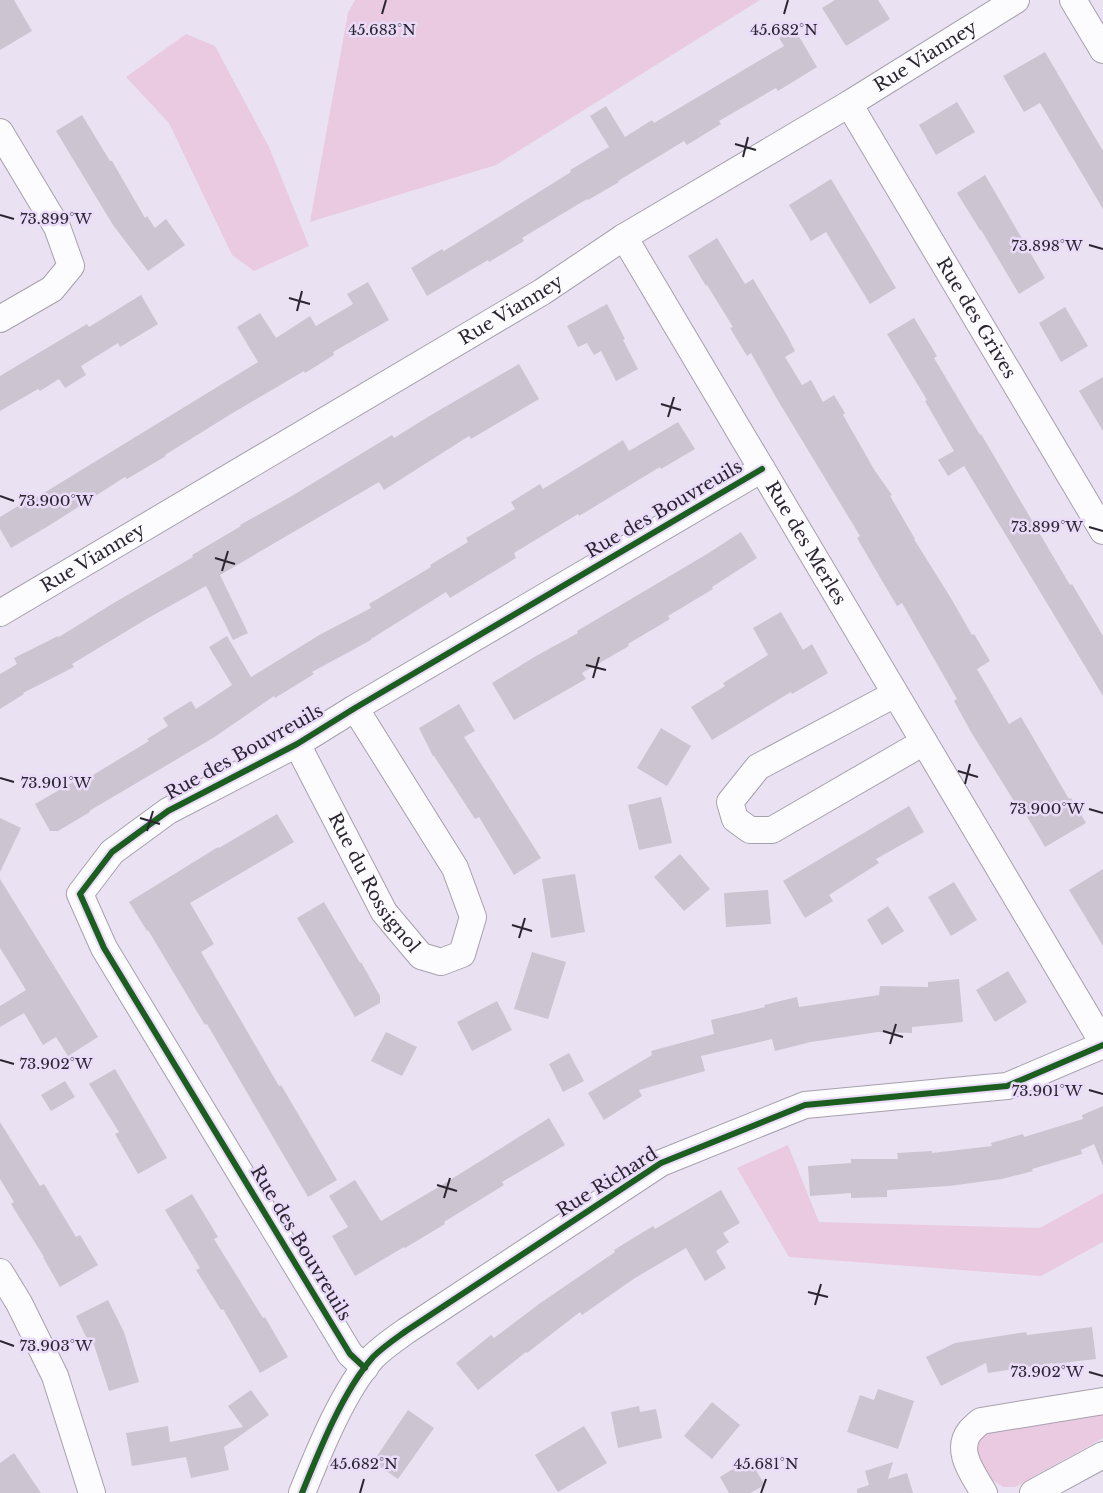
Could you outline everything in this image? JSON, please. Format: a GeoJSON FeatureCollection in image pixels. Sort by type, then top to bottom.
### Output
{"type":"FeatureCollection","features":[{"type":"Feature","properties":{"kind":"street","name":"Rue Vianney"},"geometry":{"type":"LineString","coordinates":[[0,613],[542,292],[624,237],[849,104],[1016,0]]}},
{"type":"Feature","properties":{"kind":"street"},"geometry":{"type":"LineString","coordinates":[[1073,0],[1103,50]]}},
{"type":"Feature","properties":{"kind":"street","name":"Rue des Grives"},"geometry":{"type":"LineString","coordinates":[[849,104],[1103,531]]}},
{"type":"Feature","properties":{"kind":"street"},"geometry":{"type":"LineString","coordinates":[[0,132],[57,226],[70,266],[52,289],[0,319]]}},
{"type":"Feature","properties":{"kind":"street","name":"Rue des Merles"},"geometry":{"type":"LineString","coordinates":[[624,237],[1103,1044]]}},
{"type":"Feature","properties":{"kind":"street","name":"Rue des Bouvreuils"},"geometry":{"type":"LineString","coordinates":[[365,1368],[350,1354],[110,958],[80,894],[112,852],[168,811],[297,744],[762,470]]}},
{"type":"Feature","properties":{"kind":"street"},"geometry":{"type":"LineString","coordinates":[[895,693],[758,767],[730,802],[735,819],[750,830],[772,830],[924,742]]}},
{"type":"Feature","properties":{"kind":"street","name":"Rue du Rossignol"},"geometry":{"type":"LineString","coordinates":[[297,744],[384,912],[422,956],[441,962],[462,954],[473,917],[455,868],[355,708]]}},
{"type":"Feature","properties":{"kind":"street","name":"Rue Richard"},"geometry":{"type":"LineString","coordinates":[[302,1493],[345,1400],[365,1368],[381,1349],[661,1163],[805,1105],[1007,1086],[1103,1044]]}},
{"type":"Feature","properties":{"kind":"street"},"geometry":{"type":"LineString","coordinates":[[0,1272],[19,1303],[55,1376],[92,1493]]}},
{"type":"Feature","properties":{"kind":"street"},"geometry":{"type":"LineString","coordinates":[[984,1493],[965,1459],[963,1447],[968,1433],[981,1421],[1103,1401]]}},
{"type":"Feature","properties":{"kind":"street"},"geometry":{"type":"LineString","coordinates":[[1033,1493],[1103,1455]]}},
{"type":"Feature","properties":{"kind":"shaded area"},"geometry":{"type":"Polygon","coordinates":[[[355,0],[760,0],[496,165],[310,222],[348,13],[355,0]]]}},
{"type":"Feature","properties":{"kind":"shaded area"},"geometry":{"type":"Polygon","coordinates":[[[186,34],[215,46],[269,147],[309,246],[254,271],[232,255],[169,123],[126,77],[186,34]]]}},
{"type":"Feature","properties":{"kind":"shaded area"},"geometry":{"type":"Polygon","coordinates":[[[788,1145],[819,1222],[1040,1228],[1103,1193],[1103,1242],[1041,1276],[789,1257],[737,1168],[788,1145]]]}},
{"type":"Feature","properties":{"kind":"shaded area"},"geometry":{"type":"Polygon","coordinates":[[[1103,1412],[1103,1438],[1015,1487],[1003,1487],[991,1479],[977,1456],[980,1437],[993,1431],[1103,1412]]]}},
{"type":"Feature","properties":{"kind":"building"},"geometry":{"type":"Polygon","coordinates":[[[0,0],[14,0],[32,31],[0,50],[0,0]]]}},
{"type":"Feature","properties":{"kind":"building"},"geometry":{"type":"Polygon","coordinates":[[[835,0],[878,0],[890,19],[846,46],[822,8],[835,0]]]}},
{"type":"Feature","properties":{"kind":"building"},"geometry":{"type":"Polygon","coordinates":[[[794,28],[817,67],[778,91],[776,88],[719,121],[721,124],[687,145],[684,141],[522,238],[524,241],[427,296],[411,268],[442,249],[444,251],[609,147],[590,116],[606,106],[625,137],[652,120],[654,123],[784,46],[779,38],[794,28]]]}},
{"type":"Feature","properties":{"kind":"building"},"geometry":{"type":"Polygon","coordinates":[[[1045,52],[1103,151],[1103,209],[1040,103],[1024,112],[1003,76],[1045,52]]]}},
{"type":"Feature","properties":{"kind":"building"},"geometry":{"type":"Polygon","coordinates":[[[957,102],[975,132],[936,155],[919,125],[957,102]]]}},
{"type":"Feature","properties":{"kind":"building"},"geometry":{"type":"Polygon","coordinates":[[[82,115],[145,218],[147,216],[155,228],[166,219],[185,245],[148,271],[113,225],[56,131],[82,115]]]}},
{"type":"Feature","properties":{"kind":"building"},"geometry":{"type":"Polygon","coordinates":[[[985,175],[1045,278],[1019,294],[957,193],[985,175]]]}},
{"type":"Feature","properties":{"kind":"building"},"geometry":{"type":"Polygon","coordinates":[[[831,179],[896,288],[870,304],[826,232],[811,241],[789,205],[831,179]]]}},
{"type":"Feature","properties":{"kind":"building"},"geometry":{"type":"Polygon","coordinates":[[[717,238],[745,284],[753,279],[785,332],[795,351],[785,357],[802,385],[811,380],[823,402],[834,395],[875,471],[892,495],[890,496],[914,539],[990,661],[977,669],[1009,724],[1021,717],[1069,799],[1071,798],[1086,823],[1045,847],[971,732],[954,701],[957,699],[902,603],[897,606],[857,538],[860,536],[751,353],[747,356],[730,328],[733,327],[688,256],[717,238]]]}},
{"type":"Feature","properties":{"kind":"building"},"geometry":{"type":"Polygon","coordinates":[[[368,282],[389,320],[333,352],[334,355],[305,373],[304,371],[231,414],[127,479],[125,477],[11,548],[0,529],[0,517],[33,497],[34,499],[258,362],[237,327],[260,313],[276,338],[310,316],[316,326],[353,304],[347,294],[368,282]]]}},
{"type":"Feature","properties":{"kind":"building"},"geometry":{"type":"Polygon","coordinates":[[[141,295],[158,324],[120,347],[118,343],[81,366],[86,375],[65,388],[59,379],[0,411],[0,376],[87,324],[89,327],[141,295]]]}},
{"type":"Feature","properties":{"kind":"building"},"geometry":{"type":"Polygon","coordinates":[[[607,304],[638,369],[616,381],[601,351],[594,355],[587,343],[578,347],[567,326],[607,304]]]}},
{"type":"Feature","properties":{"kind":"building"},"geometry":{"type":"Polygon","coordinates":[[[1065,307],[1088,346],[1061,362],[1039,323],[1065,307]]]}},
{"type":"Feature","properties":{"kind":"building"},"geometry":{"type":"Polygon","coordinates":[[[914,318],[937,356],[934,358],[1103,636],[1103,696],[964,466],[948,476],[938,460],[954,451],[925,401],[927,400],[887,334],[914,318]]]}},
{"type":"Feature","properties":{"kind":"building"},"geometry":{"type":"Polygon","coordinates":[[[519,364],[539,399],[471,439],[469,436],[384,490],[379,482],[220,575],[248,633],[233,640],[206,586],[150,617],[72,664],[74,667],[23,693],[0,709],[0,674],[17,664],[14,658],[59,637],[193,557],[192,555],[240,525],[392,435],[394,438],[519,364]]]}},
{"type":"Feature","properties":{"kind":"building"},"geometry":{"type":"Polygon","coordinates":[[[1103,377],[1103,431],[1079,391],[1103,377]]]}},
{"type":"Feature","properties":{"kind":"building"},"geometry":{"type":"Polygon","coordinates":[[[678,422],[695,449],[661,469],[660,467],[579,516],[578,514],[514,553],[516,558],[450,598],[446,592],[371,640],[312,672],[314,674],[275,698],[274,696],[213,738],[58,831],[50,831],[35,804],[73,782],[75,786],[149,741],[147,739],[168,726],[163,718],[191,701],[196,709],[232,685],[209,647],[227,636],[251,677],[321,634],[371,608],[369,604],[431,567],[430,565],[468,542],[466,538],[515,509],[511,502],[540,484],[543,489],[623,440],[629,451],[678,422]]]}},
{"type":"Feature","properties":{"kind":"building"},"geometry":{"type":"Polygon","coordinates":[[[741,532],[757,558],[712,587],[713,589],[668,616],[670,619],[628,644],[629,646],[582,673],[586,679],[514,720],[492,683],[578,633],[577,631],[741,532]]]}},
{"type":"Feature","properties":{"kind":"building"},"geometry":{"type":"Polygon","coordinates":[[[781,612],[803,650],[812,644],[828,673],[792,694],[791,692],[712,740],[691,707],[725,686],[723,683],[768,655],[753,628],[781,612]]]}},
{"type":"Feature","properties":{"kind":"building"},"geometry":{"type":"Polygon","coordinates":[[[459,704],[475,731],[464,737],[541,858],[514,875],[479,817],[475,819],[433,756],[419,728],[459,704]]]}},
{"type":"Feature","properties":{"kind":"building"},"geometry":{"type":"Polygon","coordinates":[[[661,728],[691,746],[667,786],[637,768],[661,728]]]}},
{"type":"Feature","properties":{"kind":"building"},"geometry":{"type":"Polygon","coordinates":[[[661,797],[672,843],[639,850],[628,805],[661,797]]]}},
{"type":"Feature","properties":{"kind":"building"},"geometry":{"type":"Polygon","coordinates":[[[909,806],[924,832],[876,859],[879,863],[829,895],[833,901],[805,918],[783,881],[909,806]]]}},
{"type":"Feature","properties":{"kind":"building"},"geometry":{"type":"Polygon","coordinates":[[[277,814],[294,842],[190,903],[214,944],[201,952],[337,1180],[308,1197],[207,1024],[205,1025],[129,902],[277,814]]]}},
{"type":"Feature","properties":{"kind":"building"},"geometry":{"type":"Polygon","coordinates":[[[0,818],[21,828],[0,872],[0,818]]]}},
{"type":"Feature","properties":{"kind":"building"},"geometry":{"type":"Polygon","coordinates":[[[680,854],[710,889],[684,911],[654,877],[680,854]]]}},
{"type":"Feature","properties":{"kind":"building"},"geometry":{"type":"Polygon","coordinates":[[[1103,869],[1103,946],[1069,890],[1103,869]]]}},
{"type":"Feature","properties":{"kind":"building"},"geometry":{"type":"Polygon","coordinates":[[[575,874],[585,932],[551,938],[542,879],[575,874]]]}},
{"type":"Feature","properties":{"kind":"building"},"geometry":{"type":"Polygon","coordinates":[[[0,879],[98,1037],[68,1056],[56,1037],[43,1045],[24,1013],[0,1027],[0,1006],[26,990],[0,948],[0,879]]]}},
{"type":"Feature","properties":{"kind":"building"},"geometry":{"type":"Polygon","coordinates":[[[954,882],[977,920],[951,936],[928,897],[954,882]]]}},
{"type":"Feature","properties":{"kind":"building"},"geometry":{"type":"Polygon","coordinates":[[[768,890],[771,924],[726,927],[724,893],[768,890]]]}},
{"type":"Feature","properties":{"kind":"building"},"geometry":{"type":"Polygon","coordinates":[[[324,902],[380,996],[380,1003],[355,1017],[297,918],[324,902]]]}},
{"type":"Feature","properties":{"kind":"building"},"geometry":{"type":"Polygon","coordinates":[[[888,906],[904,931],[882,945],[867,920],[888,906]]]}},
{"type":"Feature","properties":{"kind":"building"},"geometry":{"type":"Polygon","coordinates":[[[532,952],[566,962],[548,1019],[514,1009],[532,952]]]}},
{"type":"Feature","properties":{"kind":"building"},"geometry":{"type":"Polygon","coordinates":[[[1008,971],[1027,1002],[995,1022],[976,990],[1008,971]]]}},
{"type":"Feature","properties":{"kind":"building"},"geometry":{"type":"Polygon","coordinates":[[[959,979],[963,1022],[912,1027],[912,1033],[878,1032],[811,1042],[775,1051],[772,1039],[701,1056],[705,1071],[639,1090],[642,1096],[604,1120],[588,1093],[652,1055],[651,1051],[714,1034],[711,1020],[797,997],[799,1007],[879,995],[880,986],[928,987],[928,982],[959,979]]]}},
{"type":"Feature","properties":{"kind":"building"},"geometry":{"type":"Polygon","coordinates":[[[497,1001],[512,1030],[472,1051],[457,1022],[497,1001]]]}},
{"type":"Feature","properties":{"kind":"building"},"geometry":{"type":"Polygon","coordinates":[[[386,1032],[417,1047],[402,1076],[371,1061],[386,1032]]]}},
{"type":"Feature","properties":{"kind":"building"},"geometry":{"type":"Polygon","coordinates":[[[569,1053],[584,1081],[563,1092],[549,1064],[569,1053]]]}},
{"type":"Feature","properties":{"kind":"building"},"geometry":{"type":"Polygon","coordinates":[[[115,1069],[167,1158],[138,1174],[115,1134],[119,1132],[89,1084],[115,1069]]]}},
{"type":"Feature","properties":{"kind":"building"},"geometry":{"type":"Polygon","coordinates":[[[65,1081],[75,1097],[51,1111],[41,1095],[65,1081]]]}},
{"type":"Feature","properties":{"kind":"building"},"geometry":{"type":"Polygon","coordinates":[[[1103,1106],[1103,1166],[1094,1144],[1081,1150],[1082,1154],[1002,1179],[949,1186],[887,1190],[887,1197],[851,1198],[851,1193],[810,1196],[808,1166],[851,1163],[851,1159],[898,1159],[897,1153],[932,1151],[932,1153],[992,1146],[991,1143],[1023,1134],[1024,1137],[1083,1119],[1082,1115],[1103,1106]]]}},
{"type":"Feature","properties":{"kind":"building"},"geometry":{"type":"Polygon","coordinates":[[[549,1118],[565,1145],[502,1182],[504,1185],[444,1222],[445,1224],[355,1276],[332,1236],[348,1227],[329,1196],[355,1180],[381,1221],[549,1118]]]}},
{"type":"Feature","properties":{"kind":"building"},"geometry":{"type":"Polygon","coordinates":[[[0,1122],[40,1186],[44,1184],[76,1237],[80,1235],[98,1265],[60,1287],[11,1204],[14,1202],[0,1179],[0,1122]]]}},
{"type":"Feature","properties":{"kind":"building"},"geometry":{"type":"Polygon","coordinates":[[[721,1190],[740,1223],[723,1233],[729,1242],[716,1251],[726,1268],[705,1281],[686,1248],[635,1278],[582,1315],[580,1312],[478,1390],[456,1363],[491,1335],[494,1338],[615,1252],[614,1250],[653,1226],[655,1229],[721,1190]]]}},
{"type":"Feature","properties":{"kind":"building"},"geometry":{"type":"Polygon","coordinates":[[[192,1194],[218,1237],[214,1239],[288,1357],[260,1373],[223,1309],[221,1310],[196,1270],[200,1268],[165,1210],[192,1194]]]}},
{"type":"Feature","properties":{"kind":"building"},"geometry":{"type":"Polygon","coordinates":[[[108,1300],[124,1332],[139,1382],[109,1391],[92,1339],[88,1341],[76,1316],[108,1300]]]}},
{"type":"Feature","properties":{"kind":"building"},"geometry":{"type":"Polygon","coordinates":[[[1092,1327],[1096,1359],[988,1373],[986,1363],[941,1386],[926,1357],[955,1343],[1026,1332],[1027,1335],[1092,1327]]]}},
{"type":"Feature","properties":{"kind":"building"},"geometry":{"type":"Polygon","coordinates":[[[878,1389],[914,1401],[898,1449],[847,1432],[860,1395],[874,1400],[878,1389]]]}},
{"type":"Feature","properties":{"kind":"building"},"geometry":{"type":"Polygon","coordinates":[[[251,1390],[269,1415],[224,1447],[229,1470],[191,1478],[186,1457],[132,1466],[126,1433],[168,1426],[170,1442],[243,1427],[228,1406],[251,1390]]]}},
{"type":"Feature","properties":{"kind":"building"},"geometry":{"type":"Polygon","coordinates":[[[712,1402],[740,1425],[712,1459],[684,1436],[712,1402]]]}},
{"type":"Feature","properties":{"kind":"building"},"geometry":{"type":"Polygon","coordinates":[[[639,1406],[640,1412],[656,1409],[662,1438],[618,1448],[611,1412],[639,1406]]]}},
{"type":"Feature","properties":{"kind":"building"},"geometry":{"type":"Polygon","coordinates":[[[408,1410],[434,1428],[398,1479],[373,1462],[408,1410]]]}},
{"type":"Feature","properties":{"kind":"building"},"geometry":{"type":"Polygon","coordinates":[[[584,1426],[607,1463],[558,1492],[535,1455],[584,1426]]]}},
{"type":"Feature","properties":{"kind":"building"},"geometry":{"type":"Polygon","coordinates":[[[14,1453],[41,1493],[0,1493],[0,1463],[14,1453]]]}},
{"type":"Feature","properties":{"kind":"building"},"geometry":{"type":"Polygon","coordinates":[[[749,1459],[765,1485],[750,1493],[729,1493],[720,1477],[749,1459]]]}},
{"type":"Feature","properties":{"kind":"building"},"geometry":{"type":"Polygon","coordinates":[[[893,1462],[888,1479],[907,1473],[913,1493],[857,1493],[857,1489],[869,1485],[865,1471],[893,1462]]]}},
{"type":"Feature","properties":{"kind":"cycle path"},"geometry":{"type":"LineString","coordinates":[[365,1368],[350,1354],[104,948],[80,894],[112,852],[168,811],[297,744],[762,469]]}},
{"type":"Feature","properties":{"kind":"cycle path"},"geometry":{"type":"LineString","coordinates":[[302,1493],[342,1404],[362,1371],[377,1353],[406,1331],[661,1163],[805,1105],[1007,1086],[1103,1045]]}}]}
